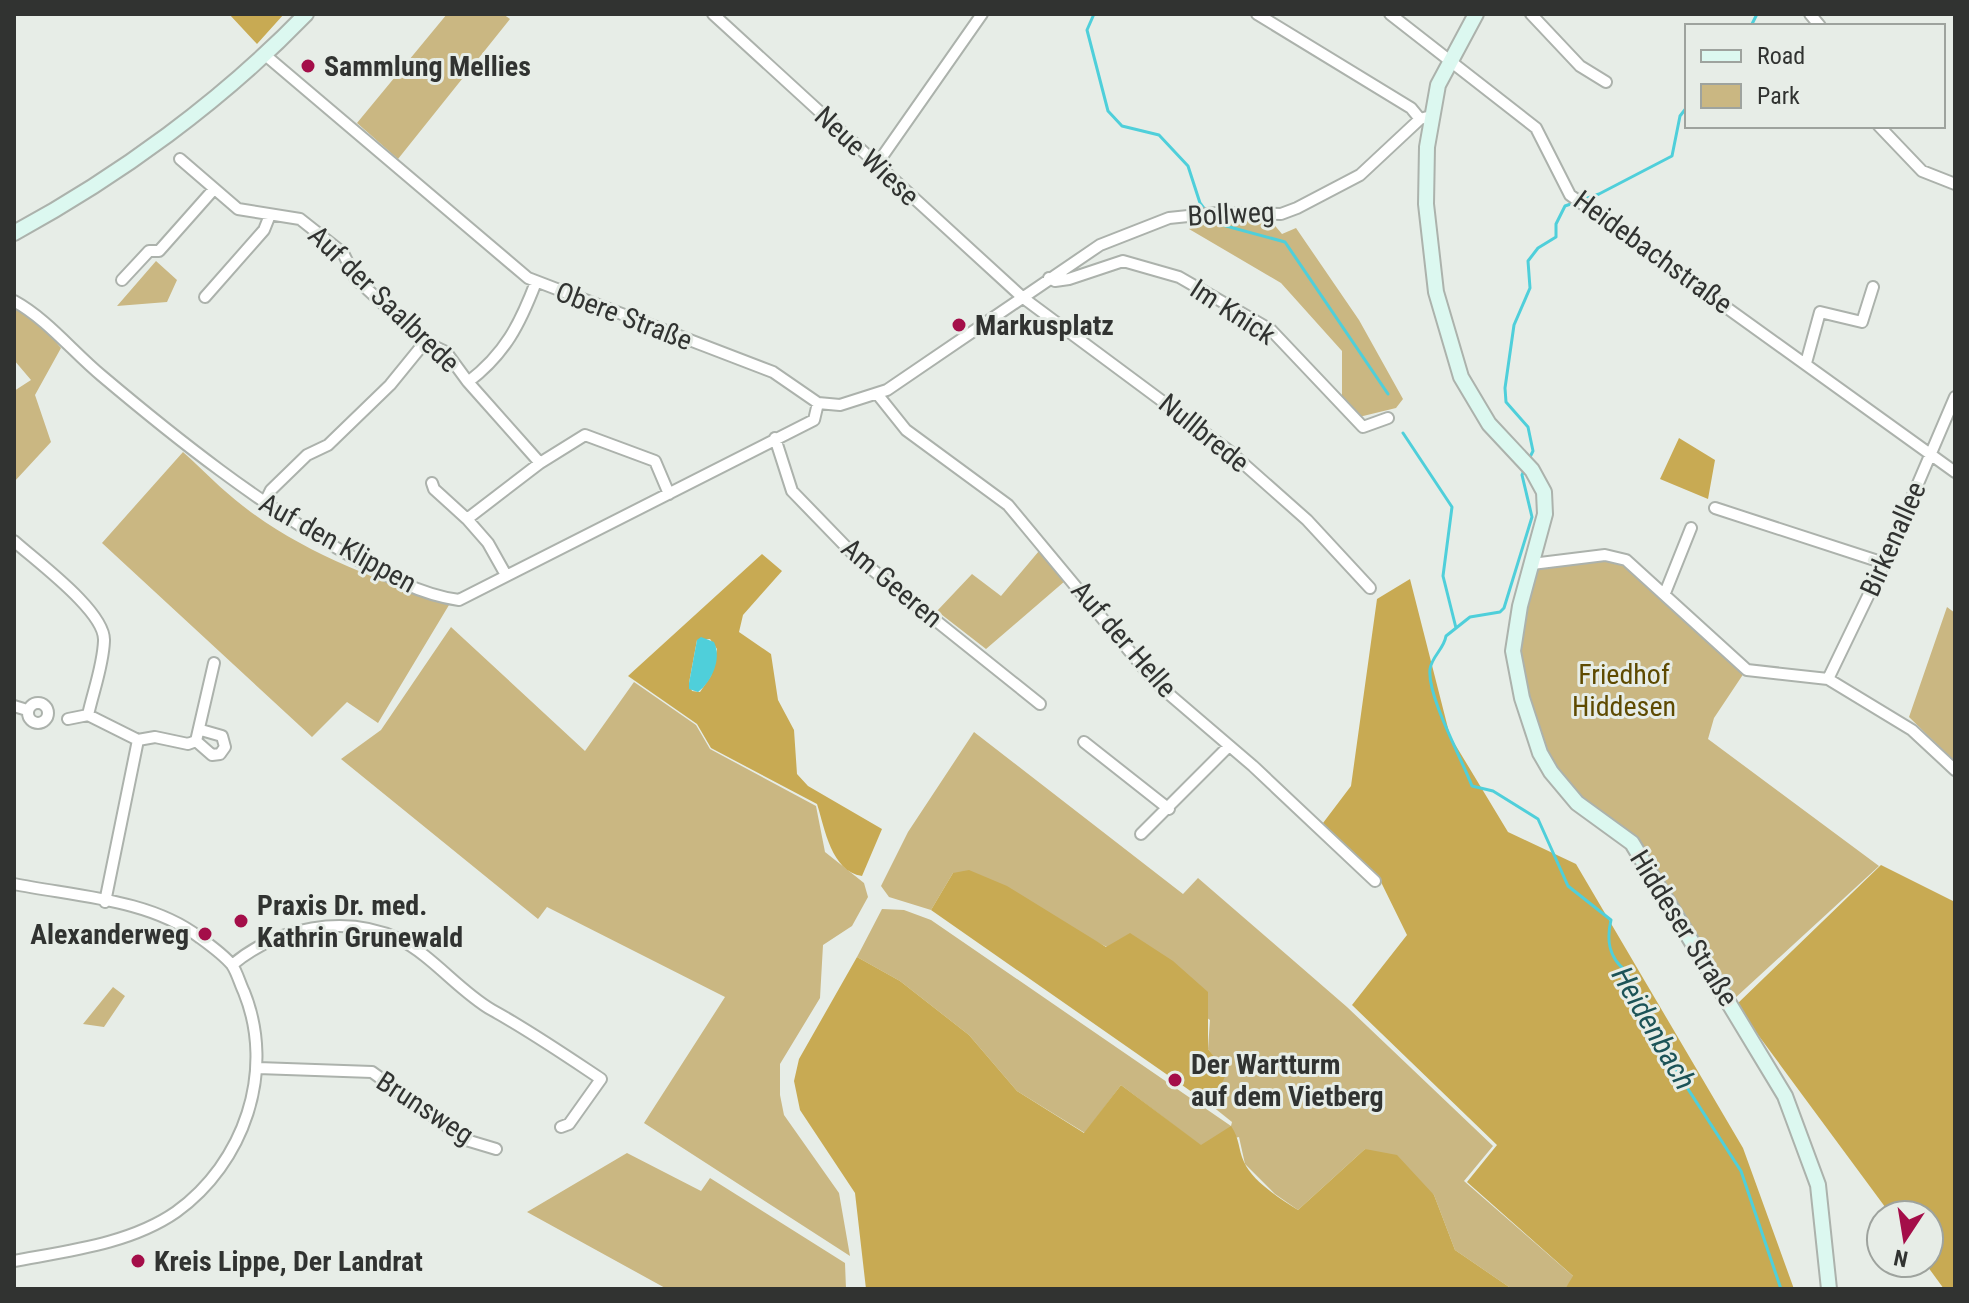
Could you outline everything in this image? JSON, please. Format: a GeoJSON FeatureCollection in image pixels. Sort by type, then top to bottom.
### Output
{"type":"FeatureCollection","features":[{"type":"Feature","properties":{"kind":"main road"},"geometry":{"type":"LineString","coordinates":[[14,233],[146,150],[264,54],[306,14]]}},
{"type":"Feature","properties":{"kind":"main road","name":"Hiddeser Straße"},"geometry":{"type":"LineString","coordinates":[[1476,14],[1438,85],[1425,118],[1426,204],[1436,292],[1452,354],[1489,424],[1540,481],[1545,504],[1520,606],[1513,651],[1522,698],[1540,753],[1577,803],[1632,843],[1785,1096],[1818,1185],[1829,1289]]}},
{"type":"Feature","properties":{"kind":"street","name":"Neue Wiese"},"geometry":{"type":"LineString","coordinates":[[713,14],[1022,297]]}},
{"type":"Feature","properties":{"kind":"street"},"geometry":{"type":"LineString","coordinates":[[877,164],[982,14]]}},
{"type":"Feature","properties":{"kind":"street"},"geometry":{"type":"LineString","coordinates":[[1257,14],[1425,118]]}},
{"type":"Feature","properties":{"kind":"street","name":"Heidebachstraße"},"geometry":{"type":"LineString","coordinates":[[1390,14],[1536,128],[1570,195],[1955,472]]}},
{"type":"Feature","properties":{"kind":"street"},"geometry":{"type":"LineString","coordinates":[[1531,14],[1580,66],[1606,82]]}},
{"type":"Feature","properties":{"kind":"street","name":"Obere Straße"},"geometry":{"type":"LineString","coordinates":[[264,54],[409,179],[536,282],[773,372],[818,403]]}},
{"type":"Feature","properties":{"kind":"street","name":"Bollweg"},"geometry":{"type":"LineString","coordinates":[[1022,297],[1100,245],[1163,219],[1190,214],[1281,214],[1297,208],[1360,175],[1425,118]]}},
{"type":"Feature","properties":{"kind":"street"},"geometry":{"type":"LineString","coordinates":[[1881,128],[1922,171],[1955,184]]}},
{"type":"Feature","properties":{"kind":"street","name":"Auf der Saalbrede"},"geometry":{"type":"LineString","coordinates":[[180,159],[238,209],[300,219],[343,253],[356,279],[425,342],[446,352],[468,382],[505,348],[518,328],[536,282]]}},
{"type":"Feature","properties":{"kind":"street"},"geometry":{"type":"LineString","coordinates":[[122,280],[149,251],[159,251],[214,189]]}},
{"type":"Feature","properties":{"kind":"street","name":"Auf der Saalbrede"},"geometry":{"type":"LineString","coordinates":[[205,297],[264,230],[270,215]]}},
{"type":"Feature","properties":{"kind":"street","name":"Im Knick"},"geometry":{"type":"LineString","coordinates":[[1049,278],[1055,281],[1069,279],[1123,261],[1179,277],[1271,330],[1363,427],[1388,418]]}},
{"type":"Feature","properties":{"kind":"street"},"geometry":{"type":"LineString","coordinates":[[1806,363],[1820,312],[1862,322],[1873,287]]}},
{"type":"Feature","properties":{"kind":"street"},"geometry":{"type":"LineString","coordinates":[[818,403],[840,405],[878,395],[1022,297]]}},
{"type":"Feature","properties":{"kind":"street","name":"Nullbrede"},"geometry":{"type":"LineString","coordinates":[[1022,297],[1219,442],[1307,520],[1370,588]]}},
{"type":"Feature","properties":{"kind":"street","name":"Auf den Klippen"},"geometry":{"type":"LineString","coordinates":[[14,301],[35,314],[76,355],[148,414],[264,504],[371,567],[435,594],[459,600],[814,420],[818,403]]}},
{"type":"Feature","properties":{"kind":"street"},"geometry":{"type":"LineString","coordinates":[[264,504],[271,490],[307,455],[328,445],[390,385],[425,342]]}},
{"type":"Feature","properties":{"kind":"street"},"geometry":{"type":"LineString","coordinates":[[468,382],[540,463]]}},
{"type":"Feature","properties":{"kind":"street","name":"Auf der Helle"},"geometry":{"type":"LineString","coordinates":[[878,395],[906,430],[1008,505],[1156,683],[1375,881]]}},
{"type":"Feature","properties":{"kind":"street","name":"Birkenallee"},"geometry":{"type":"LineString","coordinates":[[1828,679],[1884,563],[1955,397]]}},
{"type":"Feature","properties":{"kind":"street"},"geometry":{"type":"LineString","coordinates":[[467,519],[540,463],[585,435],[655,461],[669,494]]}},
{"type":"Feature","properties":{"kind":"street","name":"Am Geeren"},"geometry":{"type":"LineString","coordinates":[[775,438],[792,491],[854,555],[1040,704]]}},
{"type":"Feature","properties":{"kind":"street"},"geometry":{"type":"LineString","coordinates":[[432,483],[488,543],[506,575]]}},
{"type":"Feature","properties":{"kind":"street"},"geometry":{"type":"LineString","coordinates":[[1715,508],[1884,563]]}},
{"type":"Feature","properties":{"kind":"street"},"geometry":{"type":"LineString","coordinates":[[1665,593],[1691,528]]}},
{"type":"Feature","properties":{"kind":"street"},"geometry":{"type":"LineString","coordinates":[[14,541],[80,601],[102,627],[104,641],[88,715]]}},
{"type":"Feature","properties":{"kind":"street"},"geometry":{"type":"LineString","coordinates":[[1532,564],[1605,555],[1621,559],[1665,593],[1747,670],[1828,679],[1912,730],[1955,770]]}},
{"type":"Feature","properties":{"kind":"street"},"geometry":{"type":"LineString","coordinates":[[68,719],[88,715],[138,740],[155,737],[188,744],[196,741],[214,663]]}},
{"type":"Feature","properties":{"kind":"street"},"geometry":{"type":"LineString","coordinates":[[14,706],[27,710]]}},
{"type":"Feature","properties":{"kind":"street"},"geometry":{"type":"LineString","coordinates":[[196,741],[212,755],[225,747],[222,736],[201,730]]}},
{"type":"Feature","properties":{"kind":"street"},"geometry":{"type":"LineString","coordinates":[[105,902],[138,740]]}},
{"type":"Feature","properties":{"kind":"street"},"geometry":{"type":"LineString","coordinates":[[1084,742],[1169,809]]}},
{"type":"Feature","properties":{"kind":"street"},"geometry":{"type":"LineString","coordinates":[[1141,834],[1228,747]]}},
{"type":"Feature","properties":{"kind":"street"},"geometry":{"type":"LineString","coordinates":[[14,884],[105,902],[160,916],[181,926],[232,965],[255,1019],[258,1068],[238,1139],[218,1171],[173,1214],[106,1242],[14,1261]]}},
{"type":"Feature","properties":{"kind":"street"},"geometry":{"type":"LineString","coordinates":[[232,965],[244,955],[283,937],[320,926],[355,925],[400,940],[492,1009],[511,1018],[601,1079],[569,1124],[561,1127]]}},
{"type":"Feature","properties":{"kind":"street","name":"Brunsweg"},"geometry":{"type":"LineString","coordinates":[[258,1068],[372,1072],[466,1140],[496,1149]]}},
{"type":"Feature","properties":{"kind":"green space"},"geometry":{"type":"Polygon","coordinates":[[[447,14],[503,14],[510,19],[398,159],[357,123],[447,14]]]}},
{"type":"Feature","properties":{"kind":"green space"},"geometry":{"type":"Polygon","coordinates":[[[1193,220],[1271,221],[1282,234],[1296,228],[1359,320],[1403,399],[1396,408],[1359,417],[1342,396],[1342,351],[1281,283],[1189,229],[1193,220]]]}},
{"type":"Feature","properties":{"kind":"green space"},"geometry":{"type":"Polygon","coordinates":[[[156,261],[177,280],[167,302],[117,306],[156,261]]]}},
{"type":"Feature","properties":{"kind":"green space"},"geometry":{"type":"Polygon","coordinates":[[[14,305],[35,318],[61,348],[35,395],[51,442],[14,482],[14,391],[31,380],[14,360],[14,305]]]}},
{"type":"Feature","properties":{"kind":"green space"},"geometry":{"type":"Polygon","coordinates":[[[183,452],[235,500],[291,538],[368,575],[449,605],[378,723],[347,702],[312,737],[102,543],[183,452]]]}},
{"type":"Feature","properties":{"kind":"green space"},"geometry":{"type":"Polygon","coordinates":[[[1039,551],[1065,581],[986,649],[937,611],[972,574],[1001,596],[1039,551]]]}},
{"type":"Feature","properties":{"kind":"green space","name":"Friedhof Hiddesen"},"geometry":{"type":"Polygon","coordinates":[[[1605,559],[1627,564],[1744,673],[1714,718],[1708,739],[1879,866],[1734,999],[1634,841],[1579,799],[1555,769],[1533,719],[1518,671],[1519,628],[1537,569],[1605,559]]]}},
{"type":"Feature","properties":{"kind":"green space"},"geometry":{"type":"Polygon","coordinates":[[[1947,607],[1955,613],[1955,762],[1909,717],[1947,607]]]}},
{"type":"Feature","properties":{"kind":"green space"},"geometry":{"type":"Polygon","coordinates":[[[451,627],[585,751],[634,682],[696,725],[710,749],[816,806],[825,852],[864,883],[868,897],[852,926],[823,945],[820,998],[780,1064],[780,1095],[784,1115],[839,1193],[850,1256],[644,1123],[725,997],[547,907],[538,919],[341,759],[381,730],[451,627]]]}},
{"type":"Feature","properties":{"kind":"green space"},"geometry":{"type":"Polygon","coordinates":[[[974,732],[1183,894],[1198,878],[1347,1007],[1493,1146],[1464,1181],[1574,1277],[1565,1289],[1512,1289],[1455,1250],[1434,1195],[1365,1149],[1298,1210],[1275,1194],[1245,1164],[1239,1137],[1201,1146],[1121,1085],[1085,1133],[1017,1091],[969,1035],[900,981],[857,957],[882,909],[904,910],[931,920],[1231,1126],[1232,1122],[1212,1106],[1226,1072],[1208,1049],[1210,1020],[1107,947],[953,873],[931,910],[889,897],[881,886],[908,832],[974,732]]]}},
{"type":"Feature","properties":{"kind":"green space"},"geometry":{"type":"Polygon","coordinates":[[[113,987],[125,996],[104,1027],[83,1024],[113,987]]]}},
{"type":"Feature","properties":{"kind":"green space"},"geometry":{"type":"Polygon","coordinates":[[[627,1153],[701,1191],[710,1178],[845,1263],[846,1289],[667,1289],[527,1212],[627,1153]]]}},
{"type":"Feature","properties":{"kind":"shaded area"},"geometry":{"type":"Polygon","coordinates":[[[229,14],[284,14],[257,44],[229,14]]]}},
{"type":"Feature","properties":{"kind":"shaded area"},"geometry":{"type":"Polygon","coordinates":[[[1679,438],[1715,460],[1708,499],[1660,479],[1679,438]]]}},
{"type":"Feature","properties":{"kind":"shaded area"},"geometry":{"type":"Polygon","coordinates":[[[762,554],[782,571],[743,615],[739,632],[771,654],[778,700],[794,730],[797,774],[808,786],[882,829],[862,876],[851,872],[836,858],[817,804],[711,748],[697,724],[628,676],[762,554]],[[710,639],[697,640],[689,683],[692,691],[700,692],[711,676],[717,649],[710,639]]]}},
{"type":"Feature","properties":{"kind":"shaded area"},"geometry":{"type":"Polygon","coordinates":[[[1410,579],[1450,736],[1508,832],[1576,864],[1743,1148],[1794,1289],[1565,1289],[1573,1276],[1467,1182],[1497,1145],[1352,1005],[1407,935],[1379,878],[1323,823],[1351,786],[1377,599],[1410,579]]]}},
{"type":"Feature","properties":{"kind":"shaded area"},"geometry":{"type":"Polygon","coordinates":[[[1881,865],[1955,902],[1955,1289],[1944,1289],[1937,1279],[1945,1279],[1945,1199],[1879,1199],[1736,1005],[1881,865]]]}},
{"type":"Feature","properties":{"kind":"shaded area"},"geometry":{"type":"Polygon","coordinates":[[[969,870],[1007,886],[1106,947],[1130,933],[1173,961],[1208,992],[1208,1049],[1227,1072],[1212,1106],[931,910],[953,873],[969,870]]]}},
{"type":"Feature","properties":{"kind":"shaded area"},"geometry":{"type":"Polygon","coordinates":[[[857,957],[900,981],[969,1035],[1017,1091],[1084,1133],[1121,1085],[1201,1145],[1231,1126],[1248,1169],[1268,1189],[1298,1210],[1365,1149],[1397,1155],[1434,1195],[1455,1250],[1512,1289],[866,1289],[855,1193],[800,1110],[794,1081],[799,1059],[857,957]]]}},
{"type":"Feature","properties":{"kind":"water"},"geometry":{"type":"Polygon","coordinates":[[[701,637],[714,642],[717,655],[708,682],[698,692],[689,689],[689,683],[697,640],[701,637]]]}},
{"type":"Feature","properties":{"kind":"waterway"},"geometry":{"type":"LineString","coordinates":[[1094,14],[1087,30],[1108,111],[1122,126],[1159,135],[1188,166],[1200,203],[1206,211]]}},
{"type":"Feature","properties":{"kind":"waterway","name":"Heidenbach"},"geometry":{"type":"LineString","coordinates":[[1752,24],[1757,14]]}},
{"type":"Feature","properties":{"kind":"waterway","name":"Heidenbach"},"geometry":{"type":"LineString","coordinates":[[1528,461],[1533,451],[1528,427],[1506,402],[1505,388],[1514,325],[1530,288],[1528,261],[1538,248],[1556,237],[1556,224],[1565,206],[1599,194],[1672,156],[1680,116],[1685,110]]}},
{"type":"Feature","properties":{"kind":"waterway"},"geometry":{"type":"LineString","coordinates":[[1211,218],[1215,223],[1285,242],[1388,394]]}},
{"type":"Feature","properties":{"kind":"waterway"},"geometry":{"type":"LineString","coordinates":[[1403,433],[1452,507],[1443,576],[1456,628]]}},
{"type":"Feature","properties":{"kind":"waterway","name":"Heidenbach"},"geometry":{"type":"LineString","coordinates":[[1525,468],[1522,475],[1532,517],[1504,608],[1500,612],[1470,617],[1446,636],[1430,669],[1434,695],[1472,786],[1493,791],[1538,819],[1568,886],[1611,920],[1609,942],[1612,955],[1626,971],[1666,1055],[1741,1171],[1781,1289]]}},
{"type":"Feature","properties":{"kind":"place","name":"Sammlung Mellies"},"geometry":{"type":"Point","coordinates":[308,66]}},
{"type":"Feature","properties":{"kind":"place","name":"Markusplatz"},"geometry":{"type":"Point","coordinates":[959,325]}},
{"type":"Feature","properties":{"kind":"place","name":"Praxis Dr. med. Kathrin Grunewald"},"geometry":{"type":"Point","coordinates":[241,921]}},
{"type":"Feature","properties":{"kind":"place","name":"Alexanderweg"},"geometry":{"type":"Point","coordinates":[205,934]}},
{"type":"Feature","properties":{"kind":"place","name":"Der Wartturm auf dem Vietberg"},"geometry":{"type":"Point","coordinates":[1175,1080]}},
{"type":"Feature","properties":{"kind":"place","name":"Kreis Lippe, Der Landrat"},"geometry":{"type":"Point","coordinates":[138,1261]}}]}
